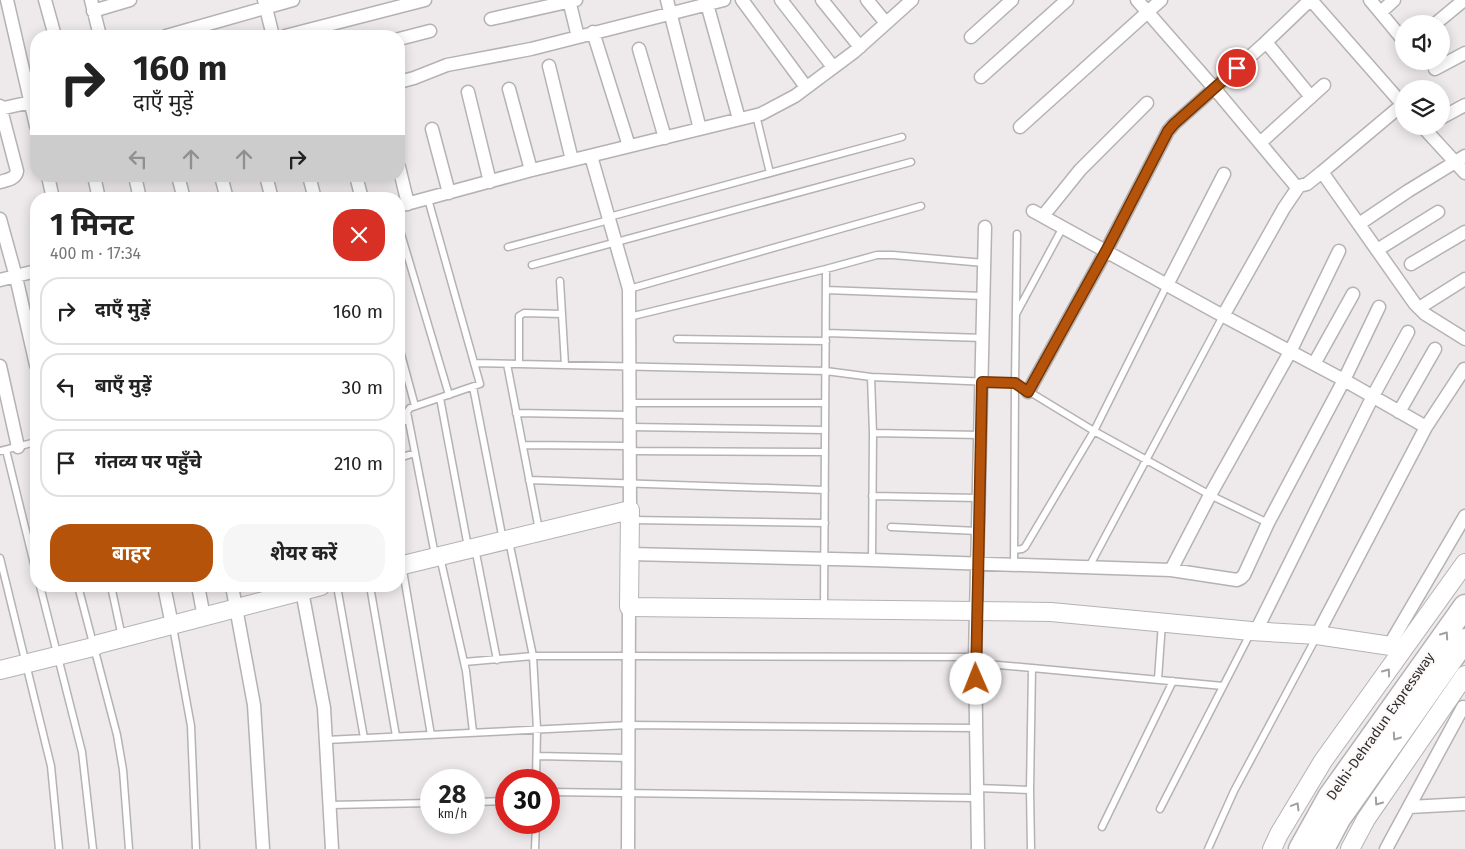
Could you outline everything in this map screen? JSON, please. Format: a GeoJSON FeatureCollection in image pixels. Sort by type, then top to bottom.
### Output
{"type":"FeatureCollection","features":[{"type":"Feature","properties":{"kind":"highway","name":"Delhi-Dehradun Expressway"},"geometry":{"type":"LineString","coordinates":[[1300,849],[1329,797],[1465,606]]}},
{"type":"Feature","properties":{"kind":"highway","name":"Delhi-Dehradun Expressway"},"geometry":{"type":"LineString","coordinates":[[1323,849],[1339,819],[1465,640]]}},
{"type":"Feature","properties":{"kind":"street"},"geometry":{"type":"LineString","coordinates":[[7,0],[30,98]]}},
{"type":"Feature","properties":{"kind":"street"},"geometry":{"type":"LineString","coordinates":[[45,0],[53,30]]}},
{"type":"Feature","properties":{"kind":"street"},"geometry":{"type":"LineString","coordinates":[[98,30],[92,5],[130,0]]}},
{"type":"Feature","properties":{"kind":"street"},"geometry":{"type":"LineString","coordinates":[[185,30],[265,4],[293,0]]}},
{"type":"Feature","properties":{"kind":"street"},"geometry":{"type":"LineString","coordinates":[[308,30],[424,0]]}},
{"type":"Feature","properties":{"kind":"street"},"geometry":{"type":"LineString","coordinates":[[491,20],[572,0],[578,37]]}},
{"type":"Feature","properties":{"kind":"street"},"geometry":{"type":"LineString","coordinates":[[667,0],[700,129]]}},
{"type":"Feature","properties":{"kind":"street"},"geometry":{"type":"LineString","coordinates":[[405,80],[447,65],[531,49],[724,0]]}},
{"type":"Feature","properties":{"kind":"street"},"geometry":{"type":"LineString","coordinates":[[742,0],[806,87]]}},
{"type":"Feature","properties":{"kind":"street"},"geometry":{"type":"LineString","coordinates":[[781,0],[833,67]]}},
{"type":"Feature","properties":{"kind":"street"},"geometry":{"type":"LineString","coordinates":[[822,0],[860,47]]}},
{"type":"Feature","properties":{"kind":"street"},"geometry":{"type":"LineString","coordinates":[[867,0],[886,23]]}},
{"type":"Feature","properties":{"kind":"street"},"geometry":{"type":"LineString","coordinates":[[971,37],[1012,0]]}},
{"type":"Feature","properties":{"kind":"street"},"geometry":{"type":"LineString","coordinates":[[981,77],[1067,0]]}},
{"type":"Feature","properties":{"kind":"street"},"geometry":{"type":"LineString","coordinates":[[1136,0],[1214,88],[1291,181],[1299,186]]}},
{"type":"Feature","properties":{"kind":"street"},"geometry":{"type":"LineString","coordinates":[[1020,127],[1161,0]]}},
{"type":"Feature","properties":{"kind":"street"},"geometry":{"type":"LineString","coordinates":[[1370,0],[1395,30]]}},
{"type":"Feature","properties":{"kind":"street"},"geometry":{"type":"LineString","coordinates":[[1381,12],[1394,0]]}},
{"type":"Feature","properties":{"kind":"street"},"geometry":{"type":"LineString","coordinates":[[1446,15],[1464,0]]}},
{"type":"Feature","properties":{"kind":"street"},"geometry":{"type":"LineString","coordinates":[[405,205],[531,170],[761,114],[795,96],[860,47],[910,1]]}},
{"type":"Feature","properties":{"kind":"street"},"geometry":{"type":"LineString","coordinates":[[1028,392],[1106,251],[1168,131],[1266,42],[1315,1],[1395,96]]}},
{"type":"Feature","properties":{"kind":"street"},"geometry":{"type":"LineString","coordinates":[[265,4],[272,30]]}},
{"type":"Feature","properties":{"kind":"street"},"geometry":{"type":"LineString","coordinates":[[707,4],[738,120]]}},
{"type":"Feature","properties":{"kind":"street"},"geometry":{"type":"LineString","coordinates":[[405,37],[430,31]]}},
{"type":"Feature","properties":{"kind":"street"},"geometry":{"type":"LineString","coordinates":[[593,32],[629,146]]}},
{"type":"Feature","properties":{"kind":"street"},"geometry":{"type":"LineString","coordinates":[[1266,42],[1311,97]]}},
{"type":"Feature","properties":{"kind":"street"},"geometry":{"type":"LineString","coordinates":[[639,49],[665,138]]}},
{"type":"Feature","properties":{"kind":"street"},"geometry":{"type":"LineString","coordinates":[[1450,61],[1465,53]]}},
{"type":"Feature","properties":{"kind":"street"},"geometry":{"type":"LineString","coordinates":[[549,66],[572,160]]}},
{"type":"Feature","properties":{"kind":"street"},"geometry":{"type":"LineString","coordinates":[[1260,143],[1324,85]]}},
{"type":"Feature","properties":{"kind":"street"},"geometry":{"type":"LineString","coordinates":[[509,89],[531,170]]}},
{"type":"Feature","properties":{"kind":"street"},"geometry":{"type":"LineString","coordinates":[[468,92],[490,182]]}},
{"type":"Feature","properties":{"kind":"street"},"geometry":{"type":"LineString","coordinates":[[0,182],[14,177],[17,171],[0,108],[30,102]]}},
{"type":"Feature","properties":{"kind":"street"},"geometry":{"type":"LineString","coordinates":[[1147,103],[1038,213],[1223,316],[1344,380],[1426,427]]}},
{"type":"Feature","properties":{"kind":"street"},"geometry":{"type":"LineString","coordinates":[[1450,113],[1465,105]]}},
{"type":"Feature","properties":{"kind":"street"},"geometry":{"type":"LineString","coordinates":[[1223,316],[1284,208],[1299,186],[1307,184],[1395,112]]}},
{"type":"Feature","properties":{"kind":"street"},"geometry":{"type":"LineString","coordinates":[[432,129],[449,193]]}},
{"type":"Feature","properties":{"kind":"street"},"geometry":{"type":"LineString","coordinates":[[1432,135],[1460,159],[1465,174]]}},
{"type":"Feature","properties":{"kind":"street"},"geometry":{"type":"LineString","coordinates":[[591,156],[629,289],[628,849]]}},
{"type":"Feature","properties":{"kind":"street"},"geometry":{"type":"LineString","coordinates":[[1360,224],[1460,159]]}},
{"type":"Feature","properties":{"kind":"street"},"geometry":{"type":"LineString","coordinates":[[1322,172],[1419,308],[1425,314],[1465,339]]}},
{"type":"Feature","properties":{"kind":"street"},"geometry":{"type":"LineString","coordinates":[[1168,285],[1224,174]]}},
{"type":"Feature","properties":{"kind":"street"},"geometry":{"type":"LineString","coordinates":[[1377,250],[1438,212]]}},
{"type":"Feature","properties":{"kind":"street"},"geometry":{"type":"LineString","coordinates":[[0,219],[30,339]]}},
{"type":"Feature","properties":{"kind":"street"},"geometry":{"type":"LineString","coordinates":[[978,849],[975,660],[985,227]]}},
{"type":"Feature","properties":{"kind":"street"},"geometry":{"type":"LineString","coordinates":[[1411,264],[1465,232]]}},
{"type":"Feature","properties":{"kind":"street"},"geometry":{"type":"LineString","coordinates":[[1171,570],[1210,495],[1290,352],[1339,251]]}},
{"type":"Feature","properties":{"kind":"street"},"geometry":{"type":"LineString","coordinates":[[0,280],[30,273]]}},
{"type":"Feature","properties":{"kind":"street"},"geometry":{"type":"LineString","coordinates":[[1419,308],[1465,279]]}},
{"type":"Feature","properties":{"kind":"street"},"geometry":{"type":"LineString","coordinates":[[1314,364],[1352,294]]}},
{"type":"Feature","properties":{"kind":"street"},"geometry":{"type":"LineString","coordinates":[[630,554],[1171,570],[1231,580],[1241,578],[1344,380],[1379,307]]}},
{"type":"Feature","properties":{"kind":"street"},"geometry":{"type":"LineString","coordinates":[[1254,631],[1373,396],[1408,332]]}},
{"type":"Feature","properties":{"kind":"street"},"geometry":{"type":"LineString","coordinates":[[1399,412],[1435,349]]}},
{"type":"Feature","properties":{"kind":"street"},"geometry":{"type":"LineString","coordinates":[[0,366],[8,449]]}},
{"type":"Feature","properties":{"kind":"street"},"geometry":{"type":"LineString","coordinates":[[1318,635],[1426,427],[1464,369]]}},
{"type":"Feature","properties":{"kind":"street"},"geometry":{"type":"LineString","coordinates":[[405,564],[539,532],[630,515]]}},
{"type":"Feature","properties":{"kind":"street"},"geometry":{"type":"LineString","coordinates":[[1272,849],[1323,761],[1397,646],[1465,516]]}},
{"type":"Feature","properties":{"kind":"street"},"geometry":{"type":"LineString","coordinates":[[1397,646],[1465,563]]}},
{"type":"Feature","properties":{"kind":"street"},"geometry":{"type":"LineString","coordinates":[[165,592],[172,625]]}},
{"type":"Feature","properties":{"kind":"street"},"geometry":{"type":"LineString","coordinates":[[199,592],[204,617]]}},
{"type":"Feature","properties":{"kind":"street"},"geometry":{"type":"LineString","coordinates":[[233,592],[254,705],[263,849]]}},
{"type":"Feature","properties":{"kind":"street"},"geometry":{"type":"LineString","coordinates":[[0,670],[204,617],[269,596],[288,592]]}},
{"type":"Feature","properties":{"kind":"street"},"geometry":{"type":"LineString","coordinates":[[303,592],[324,708],[332,849]]}},
{"type":"Feature","properties":{"kind":"street"},"geometry":{"type":"LineString","coordinates":[[629,607],[1051,612],[1254,631],[1318,635],[1397,646]]}},
{"type":"Feature","properties":{"kind":"street"},"geometry":{"type":"LineString","coordinates":[[1386,849],[1409,808],[1459,705],[1465,675]]}},
{"type":"Feature","properties":{"kind":"street"},"geometry":{"type":"LineString","coordinates":[[1350,849],[1366,819],[1459,705]]}},
{"type":"Feature","properties":{"kind":"street"},"geometry":{"type":"LineString","coordinates":[[1409,808],[1465,804]]}},
{"type":"Feature","properties":{"kind":"lane"},"geometry":{"type":"LineString","coordinates":[[756,115],[770,173]]}},
{"type":"Feature","properties":{"kind":"lane"},"geometry":{"type":"LineString","coordinates":[[508,247],[902,138]]}},
{"type":"Feature","properties":{"kind":"lane"},"geometry":{"type":"LineString","coordinates":[[532,265],[910,162]]}},
{"type":"Feature","properties":{"kind":"lane"},"geometry":{"type":"LineString","coordinates":[[428,199],[480,384],[410,408],[407,412],[438,556],[464,662],[473,732]]}},
{"type":"Feature","properties":{"kind":"lane"},"geometry":{"type":"LineString","coordinates":[[629,289],[921,206]]}},
{"type":"Feature","properties":{"kind":"lane"},"geometry":{"type":"LineString","coordinates":[[1016,315],[1063,227]]}},
{"type":"Feature","properties":{"kind":"lane"},"geometry":{"type":"LineString","coordinates":[[1014,565],[1018,234]]}},
{"type":"Feature","properties":{"kind":"lane"},"geometry":{"type":"LineString","coordinates":[[405,246],[449,395]]}},
{"type":"Feature","properties":{"kind":"lane"},"geometry":{"type":"LineString","coordinates":[[629,317],[884,254],[984,263]]}},
{"type":"Feature","properties":{"kind":"lane"},"geometry":{"type":"LineString","coordinates":[[824,609],[826,269]]}},
{"type":"Feature","properties":{"kind":"lane"},"geometry":{"type":"LineString","coordinates":[[560,281],[564,365]]}},
{"type":"Feature","properties":{"kind":"lane"},"geometry":{"type":"LineString","coordinates":[[1014,550],[1022,550],[1025,547],[1094,431],[1168,285]]}},
{"type":"Feature","properties":{"kind":"lane"},"geometry":{"type":"LineString","coordinates":[[826,290],[983,296]]}},
{"type":"Feature","properties":{"kind":"lane"},"geometry":{"type":"LineString","coordinates":[[518,364],[519,316],[524,313],[562,314]]}},
{"type":"Feature","properties":{"kind":"lane"},"geometry":{"type":"LineString","coordinates":[[1089,567],[1223,316]]}},
{"type":"Feature","properties":{"kind":"lane"},"geometry":{"type":"LineString","coordinates":[[826,333],[982,338]]}},
{"type":"Feature","properties":{"kind":"lane"},"geometry":{"type":"LineString","coordinates":[[677,339],[826,341]]}},
{"type":"Feature","properties":{"kind":"lane"},"geometry":{"type":"LineString","coordinates":[[474,363],[826,370],[871,377],[1015,383],[1146,460],[1210,495],[1268,523]]}},
{"type":"Feature","properties":{"kind":"lane"},"geometry":{"type":"LineString","coordinates":[[507,364],[539,532]]}},
{"type":"Feature","properties":{"kind":"lane"},"geometry":{"type":"LineString","coordinates":[[405,368],[416,406]]}},
{"type":"Feature","properties":{"kind":"lane"},"geometry":{"type":"LineString","coordinates":[[871,377],[873,433],[872,560]]}},
{"type":"Feature","properties":{"kind":"lane"},"geometry":{"type":"LineString","coordinates":[[473,387],[533,656],[537,729],[536,769]]}},
{"type":"Feature","properties":{"kind":"lane"},"geometry":{"type":"LineString","coordinates":[[440,398],[497,660]]}},
{"type":"Feature","properties":{"kind":"lane"},"geometry":{"type":"LineString","coordinates":[[630,415],[826,403]]}},
{"type":"Feature","properties":{"kind":"lane"},"geometry":{"type":"LineString","coordinates":[[516,413],[630,415],[825,430]]}},
{"type":"Feature","properties":{"kind":"lane"},"geometry":{"type":"LineString","coordinates":[[873,433],[980,434]]}},
{"type":"Feature","properties":{"kind":"lane"},"geometry":{"type":"LineString","coordinates":[[30,444],[8,449],[30,546]]}},
{"type":"Feature","properties":{"kind":"lane"},"geometry":{"type":"LineString","coordinates":[[523,445],[825,452]]}},
{"type":"Feature","properties":{"kind":"lane"},"geometry":{"type":"LineString","coordinates":[[405,456],[415,452]]}},
{"type":"Feature","properties":{"kind":"lane"},"geometry":{"type":"LineString","coordinates":[[529,480],[825,490]]}},
{"type":"Feature","properties":{"kind":"lane"},"geometry":{"type":"LineString","coordinates":[[872,496],[979,498]]}},
{"type":"Feature","properties":{"kind":"lane"},"geometry":{"type":"LineString","coordinates":[[630,515],[825,523]]}},
{"type":"Feature","properties":{"kind":"lane"},"geometry":{"type":"LineString","coordinates":[[891,528],[978,531]]}},
{"type":"Feature","properties":{"kind":"lane"},"geometry":{"type":"LineString","coordinates":[[0,558],[51,766],[58,849]]}},
{"type":"Feature","properties":{"kind":"lane"},"geometry":{"type":"LineString","coordinates":[[405,588],[431,735]]}},
{"type":"Feature","properties":{"kind":"lane"},"geometry":{"type":"LineString","coordinates":[[41,592],[82,752],[92,849]]}},
{"type":"Feature","properties":{"kind":"lane"},"geometry":{"type":"LineString","coordinates":[[79,592],[117,735],[123,770],[129,849]]}},
{"type":"Feature","properties":{"kind":"lane"},"geometry":{"type":"LineString","coordinates":[[112,592],[122,638]]}},
{"type":"Feature","properties":{"kind":"lane"},"geometry":{"type":"LineString","coordinates":[[338,592],[364,738]]}},
{"type":"Feature","properties":{"kind":"lane"},"geometry":{"type":"LineString","coordinates":[[371,592],[396,736]]}},
{"type":"Feature","properties":{"kind":"lane"},"geometry":{"type":"LineString","coordinates":[[1158,679],[1162,622]]}},
{"type":"Feature","properties":{"kind":"lane"},"geometry":{"type":"LineString","coordinates":[[172,625],[191,726],[196,849]]}},
{"type":"Feature","properties":{"kind":"lane"},"geometry":{"type":"LineString","coordinates":[[1160,809],[1223,686],[1254,631]]}},
{"type":"Feature","properties":{"kind":"lane"},"geometry":{"type":"LineString","coordinates":[[1208,849],[1234,791],[1318,635]]}},
{"type":"Feature","properties":{"kind":"lane"},"geometry":{"type":"LineString","coordinates":[[464,662],[533,656],[975,660],[1032,668],[1223,686]]}},
{"type":"Feature","properties":{"kind":"lane"},"geometry":{"type":"LineString","coordinates":[[1031,849],[1032,668]]}},
{"type":"Feature","properties":{"kind":"lane"},"geometry":{"type":"LineString","coordinates":[[1102,827],[1173,681]]}},
{"type":"Feature","properties":{"kind":"lane"},"geometry":{"type":"LineString","coordinates":[[326,740],[629,725],[976,728]]}},
{"type":"Feature","properties":{"kind":"lane"},"geometry":{"type":"LineString","coordinates":[[537,756],[629,758]]}},
{"type":"Feature","properties":{"kind":"lane"},"geometry":{"type":"LineString","coordinates":[[560,792],[977,793],[1030,790]]}},
{"type":"Feature","properties":{"kind":"lane"},"geometry":{"type":"LineString","coordinates":[[330,805],[420,803]]}},
{"type":"Feature","properties":{"kind":"lane"},"geometry":{"type":"LineString","coordinates":[[535,849],[536,834]]}},
{"type":"Feature","properties":{"kind":"route"},"geometry":{"type":"LineString","coordinates":[[976,679],[982,382],[1015,383],[1028,392],[1106,251],[1168,131],[1237,68]]}}]}
